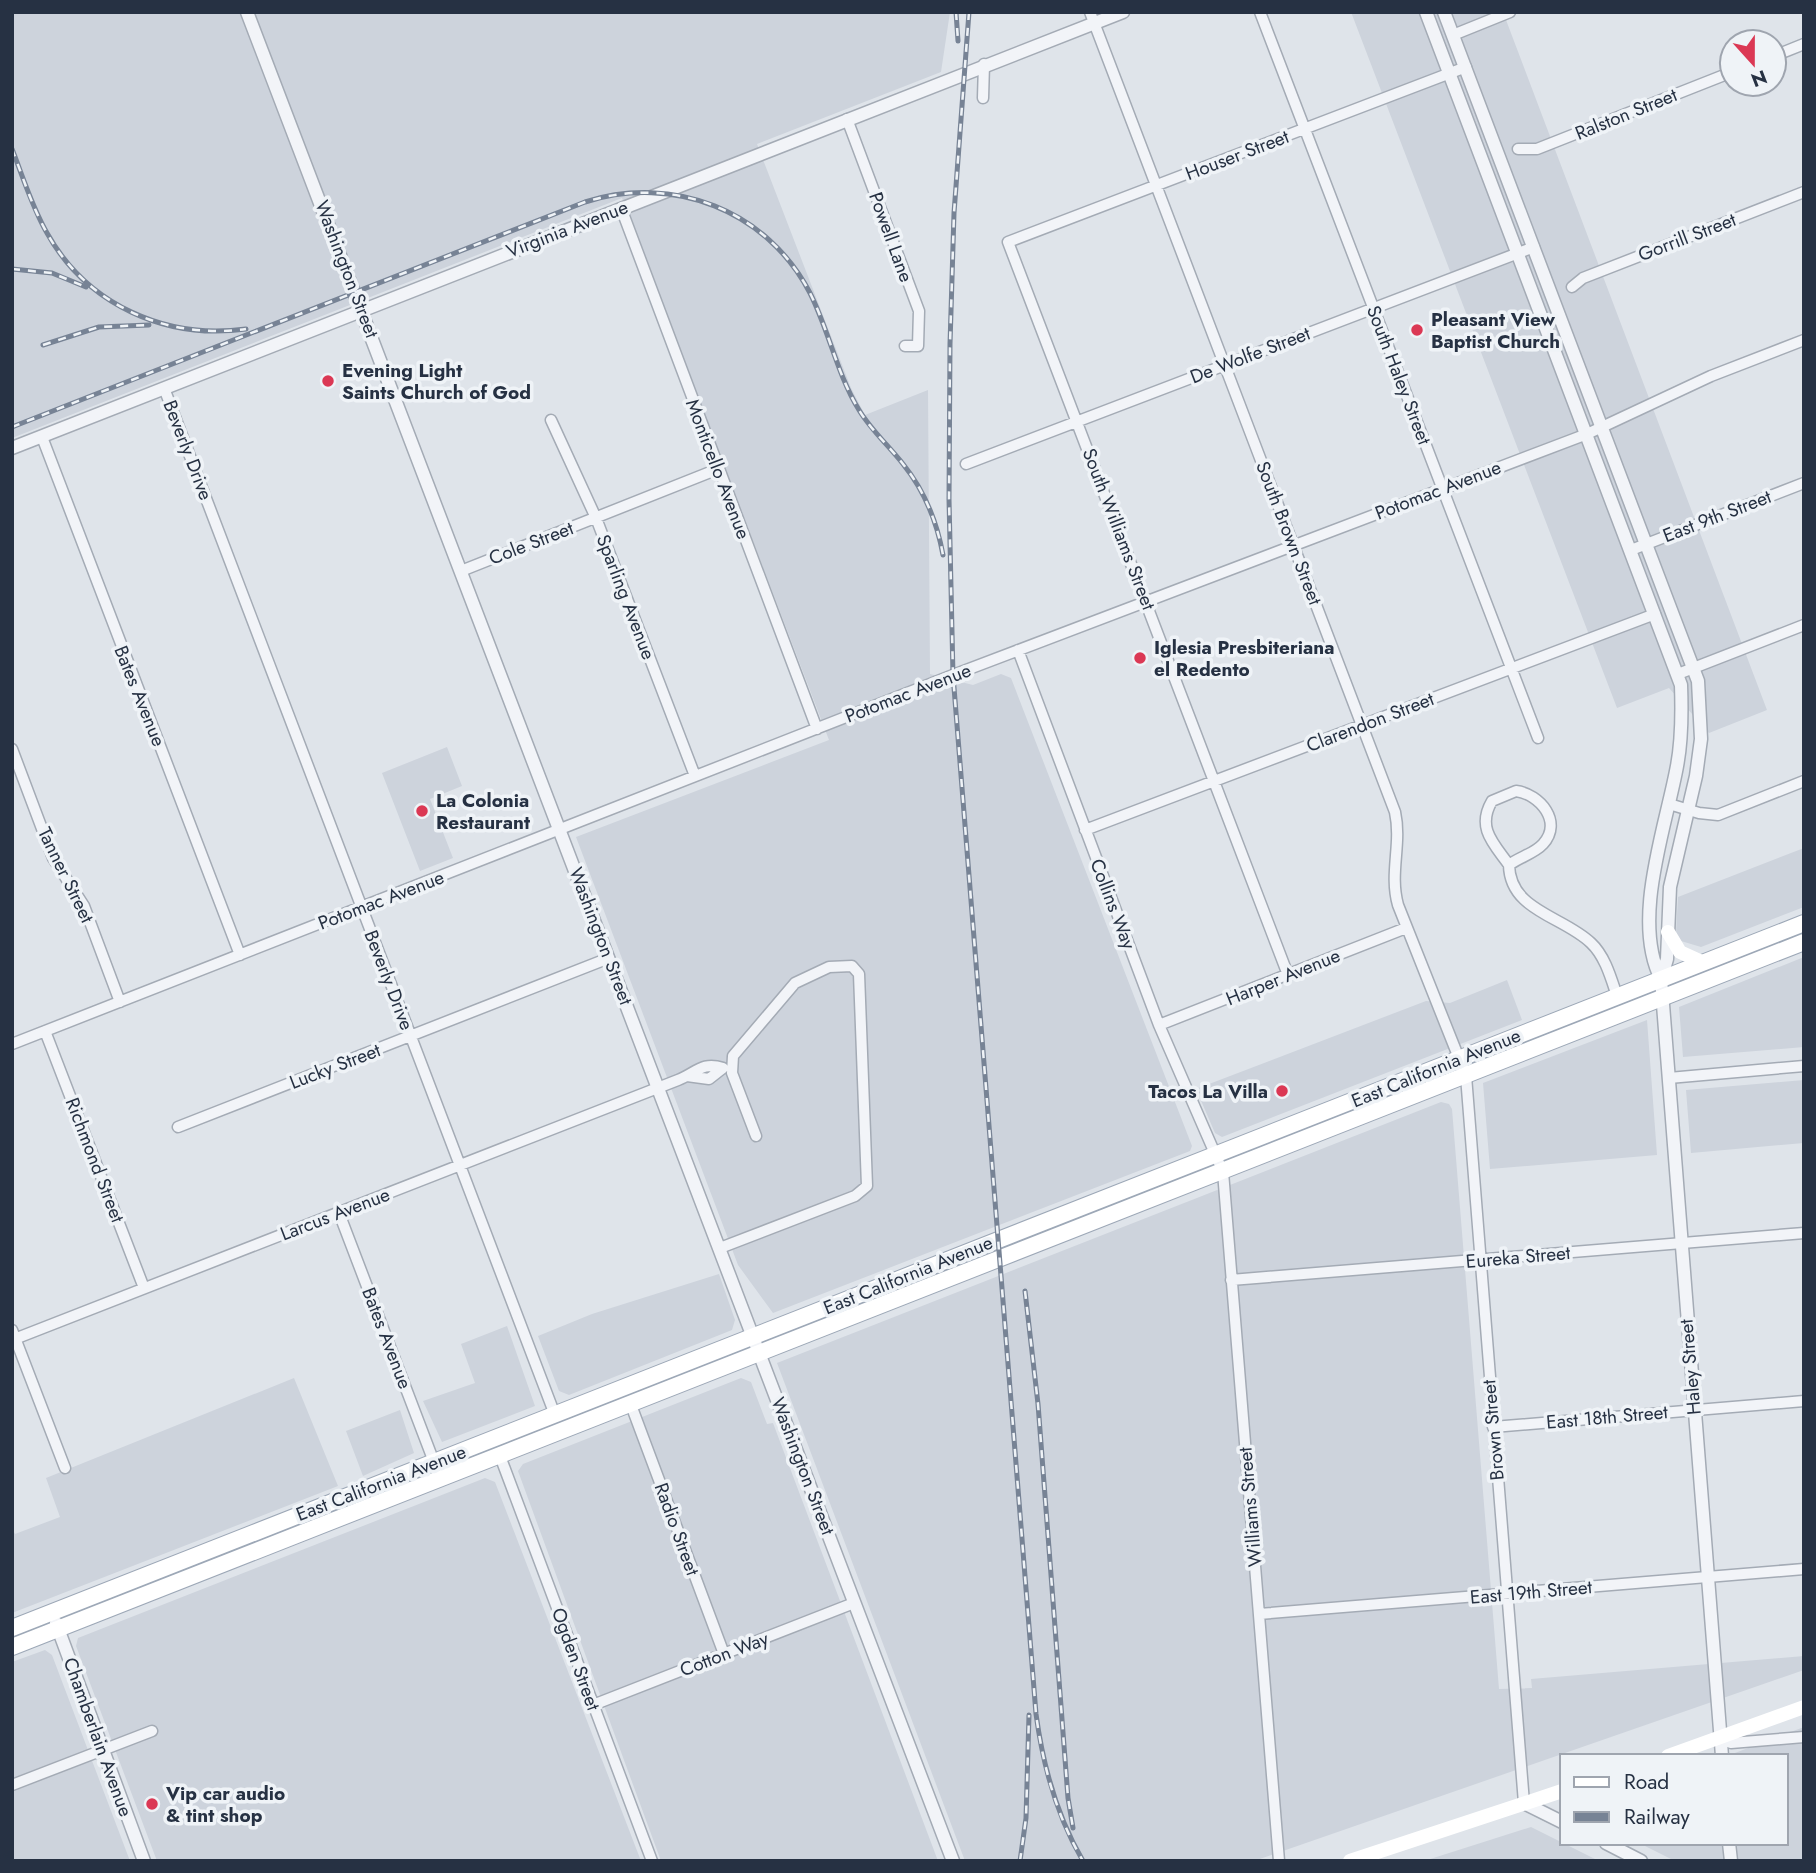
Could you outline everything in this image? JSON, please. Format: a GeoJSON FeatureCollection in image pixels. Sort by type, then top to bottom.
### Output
{"type":"FeatureCollection","features":[{"type":"Feature","properties":{"kind":"main road","name":"East California Avenue"},"geometry":{"type":"LineString","coordinates":[[12,1628],[1804,923]]}},
{"type":"Feature","properties":{"kind":"main road"},"geometry":{"type":"LineString","coordinates":[[1668,932],[1680,952],[1702,962]]}},
{"type":"Feature","properties":{"kind":"main road","name":"East California Avenue"},"geometry":{"type":"LineString","coordinates":[[12,1647],[1804,942]]}},
{"type":"Feature","properties":{"kind":"main road"},"geometry":{"type":"LineString","coordinates":[[366,1508],[380,1494],[425,1476],[433,1470],[434,1462]]}},
{"type":"Feature","properties":{"kind":"main road"},"geometry":{"type":"LineString","coordinates":[[298,1535],[299,1528],[305,1522],[365,1489]]}},
{"type":"Feature","properties":{"kind":"main road"},"geometry":{"type":"LineString","coordinates":[[1674,1754],[1804,1707]]}},
{"type":"Feature","properties":{"kind":"main road"},"geometry":{"type":"LineString","coordinates":[[1350,1861],[1560,1792]]}},
{"type":"Feature","properties":{"kind":"street","name":"Washington Street"},"geometry":{"type":"LineString","coordinates":[[247,12],[363,309],[953,1861]]}},
{"type":"Feature","properties":{"kind":"street","name":"Virginia Avenue"},"geometry":{"type":"LineString","coordinates":[[12,448],[848,119],[1092,18],[1123,12]]}},
{"type":"Feature","properties":{"kind":"street","name":"South Haley Street"},"geometry":{"type":"LineString","coordinates":[[1260,12],[1538,738]]}},
{"type":"Feature","properties":{"kind":"street"},"geometry":{"type":"LineString","coordinates":[[1426,12],[1678,674],[1682,696],[1681,736],[1651,888],[1654,963],[1661,979]]}},
{"type":"Feature","properties":{"kind":"street"},"geometry":{"type":"LineString","coordinates":[[1444,12],[1693,669],[1701,699],[1701,739],[1696,776],[1686,809],[1670,887],[1667,959],[1661,979]]}},
{"type":"Feature","properties":{"kind":"street"},"geometry":{"type":"LineString","coordinates":[[1453,35],[1510,12]]}},
{"type":"Feature","properties":{"kind":"street","name":"South Brown Street"},"geometry":{"type":"LineString","coordinates":[[1092,18],[1395,812],[1398,839],[1393,881],[1406,928],[1458,1059]]}},
{"type":"Feature","properties":{"kind":"street"},"geometry":{"type":"LineString","coordinates":[[983,98],[984,64]]}},
{"type":"Feature","properties":{"kind":"street","name":"Houser Street"},"geometry":{"type":"LineString","coordinates":[[1008,242],[1465,67]]}},
{"type":"Feature","properties":{"kind":"street","name":"Ralston Street"},"geometry":{"type":"LineString","coordinates":[[1518,149],[1536,149],[1718,78]]}},
{"type":"Feature","properties":{"kind":"street","name":"Powell Lane"},"geometry":{"type":"LineString","coordinates":[[848,119],[919,311],[918,346],[905,346]]}},
{"type":"Feature","properties":{"kind":"street","name":"Gorrill Street"},"geometry":{"type":"LineString","coordinates":[[1572,288],[1583,278],[1804,192]]}},
{"type":"Feature","properties":{"kind":"street","name":"Monticello Avenue"},"geometry":{"type":"LineString","coordinates":[[621,208],[817,729]]}},
{"type":"Feature","properties":{"kind":"street","name":"South Williams Street"},"geometry":{"type":"LineString","coordinates":[[1008,242],[1288,975]]}},
{"type":"Feature","properties":{"kind":"street","name":"De Wolfe Street"},"geometry":{"type":"LineString","coordinates":[[966,464],[1534,247]]}},
{"type":"Feature","properties":{"kind":"street","name":"Potomac Avenue"},"geometry":{"type":"LineString","coordinates":[[12,1044],[1018,650],[1587,434],[1711,376],[1804,340]]}},
{"type":"Feature","properties":{"kind":"street","name":"Beverly Drive"},"geometry":{"type":"LineString","coordinates":[[164,388],[555,1415]]}},
{"type":"Feature","properties":{"kind":"street","name":"Sparling Avenue"},"geometry":{"type":"LineString","coordinates":[[551,420],[596,517],[695,776]]}},
{"type":"Feature","properties":{"kind":"street","name":"Bates Avenue"},"geometry":{"type":"LineString","coordinates":[[42,436],[240,955]]}},
{"type":"Feature","properties":{"kind":"street","name":"Cole Street"},"geometry":{"type":"LineString","coordinates":[[461,571],[718,470]]}},
{"type":"Feature","properties":{"kind":"street","name":"East 9th Street"},"geometry":{"type":"LineString","coordinates":[[1631,550],[1804,483]]}},
{"type":"Feature","properties":{"kind":"street","name":"Clarendon Street"},"geometry":{"type":"LineString","coordinates":[[1085,831],[1655,614]]}},
{"type":"Feature","properties":{"kind":"street"},"geometry":{"type":"LineString","coordinates":[[1678,674],[1804,625]]}},
{"type":"Feature","properties":{"kind":"street","name":"Collins Way"},"geometry":{"type":"LineString","coordinates":[[1018,650],[1159,1026],[1215,1155]]}},
{"type":"Feature","properties":{"kind":"street","name":"Tanner Street"},"geometry":{"type":"LineString","coordinates":[[12,749],[53,858],[84,906],[120,1002]]}},
{"type":"Feature","properties":{"kind":"street"},"geometry":{"type":"LineString","coordinates":[[1669,804],[1718,815],[1804,781]]}},
{"type":"Feature","properties":{"kind":"street"},"geometry":{"type":"LineString","coordinates":[[1509,865],[1542,846],[1549,830],[1548,813],[1543,804],[1523,792],[1500,796],[1492,801],[1486,813],[1485,827],[1489,840],[1509,865],[1509,874],[1519,898],[1580,934],[1597,950],[1617,996]]}},
{"type":"Feature","properties":{"kind":"street","name":"Harper Avenue"},"geometry":{"type":"LineString","coordinates":[[1159,1026],[1406,928]]}},
{"type":"Feature","properties":{"kind":"street","name":"Lucky Street"},"geometry":{"type":"LineString","coordinates":[[178,1127],[609,958]]}},
{"type":"Feature","properties":{"kind":"street"},"geometry":{"type":"LineString","coordinates":[[720,1248],[855,1196],[867,1186],[859,974],[856,968],[838,964],[795,983],[733,1056],[727,1067],[756,1136]]}},
{"type":"Feature","properties":{"kind":"street","name":"Haley Street"},"geometry":{"type":"LineString","coordinates":[[1661,979],[1679,1244],[1722,1754]]}},
{"type":"Feature","properties":{"kind":"street","name":"Richmond Street"},"geometry":{"type":"LineString","coordinates":[[45,1031],[144,1288]]}},
{"type":"Feature","properties":{"kind":"street","name":"Brown Street"},"geometry":{"type":"LineString","coordinates":[[1458,1059],[1466,1076],[1524,1803]]}},
{"type":"Feature","properties":{"kind":"street"},"geometry":{"type":"LineString","coordinates":[[1669,1079],[1804,1066]]}},
{"type":"Feature","properties":{"kind":"street","name":"Larcus Avenue"},"geometry":{"type":"LineString","coordinates":[[13,1336],[339,1213],[687,1076],[709,1079],[727,1067]]}},
{"type":"Feature","properties":{"kind":"street","name":"Williams Street"},"geometry":{"type":"LineString","coordinates":[[1215,1155],[1223,1172],[1279,1861]]}},
{"type":"Feature","properties":{"kind":"street","name":"Bates Avenue"},"geometry":{"type":"LineString","coordinates":[[339,1213],[434,1462]]}},
{"type":"Feature","properties":{"kind":"street","name":"Eureka Street"},"geometry":{"type":"LineString","coordinates":[[1231,1280],[1804,1233]]}},
{"type":"Feature","properties":{"kind":"street"},"geometry":{"type":"LineString","coordinates":[[13,1336],[65,1468]]}},
{"type":"Feature","properties":{"kind":"street","name":"East 18th Street"},"geometry":{"type":"LineString","coordinates":[[1493,1427],[1804,1401]]}},
{"type":"Feature","properties":{"kind":"street","name":"Radio Street"},"geometry":{"type":"LineString","coordinates":[[631,1405],[724,1654]]}},
{"type":"Feature","properties":{"kind":"street","name":"Ogden Street"},"geometry":{"type":"LineString","coordinates":[[500,1456],[652,1861]]}},
{"type":"Feature","properties":{"kind":"street","name":"East 19th Street"},"geometry":{"type":"LineString","coordinates":[[1259,1614],[1804,1569]]}},
{"type":"Feature","properties":{"kind":"street","name":"Cotton Way"},"geometry":{"type":"LineString","coordinates":[[593,1705],[854,1603]]}},
{"type":"Feature","properties":{"kind":"street","name":"Chamberlain Avenue"},"geometry":{"type":"LineString","coordinates":[[52,1613],[144,1861]]}},
{"type":"Feature","properties":{"kind":"street"},"geometry":{"type":"LineString","coordinates":[[12,1785],[152,1731]]}},
{"type":"Feature","properties":{"kind":"street"},"geometry":{"type":"LineString","coordinates":[[1720,1739],[1731,1743],[1804,1737]]}},
{"type":"Feature","properties":{"kind":"street"},"geometry":{"type":"LineString","coordinates":[[1524,1803],[1560,1821]]}},
{"type":"Feature","properties":{"kind":"street"},"geometry":{"type":"LineString","coordinates":[[1610,1845],[1641,1861]]}},
{"type":"Feature","properties":{"kind":"shaded area"},"geometry":{"type":"Polygon","coordinates":[[[12,12],[950,12],[941,72],[757,144],[851,388],[865,415],[928,390],[930,674],[973,685],[1001,674],[1011,678],[1192,1146],[1190,1151],[773,1313],[738,1265],[576,837],[829,740],[622,198],[12,438],[12,12]]]}},
{"type":"Feature","properties":{"kind":"shaded area"},"geometry":{"type":"Polygon","coordinates":[[[1351,12],[1503,12],[1767,710],[1709,733],[1669,688],[1617,708],[1351,12]]]}},
{"type":"Feature","properties":{"kind":"shaded area"},"geometry":{"type":"Polygon","coordinates":[[[447,747],[462,786],[430,799],[453,858],[420,871],[382,773],[447,747]]]}},
{"type":"Feature","properties":{"kind":"shaded area"},"geometry":{"type":"Polygon","coordinates":[[[1804,848],[1804,907],[1701,947],[1681,941],[1676,933],[1678,897],[1804,848]]]}},
{"type":"Feature","properties":{"kind":"shaded area"},"geometry":{"type":"Polygon","coordinates":[[[1804,957],[1804,1047],[1683,1057],[1679,1007],[1804,957]]]}},
{"type":"Feature","properties":{"kind":"shaded area"},"geometry":{"type":"Polygon","coordinates":[[[1507,980],[1522,1020],[1222,1137],[1215,1133],[1196,1089],[1426,1001],[1450,1003],[1507,980]]]}},
{"type":"Feature","properties":{"kind":"shaded area"},"geometry":{"type":"Polygon","coordinates":[[[1647,1020],[1657,1155],[1490,1169],[1483,1083],[1647,1020]]]}},
{"type":"Feature","properties":{"kind":"shaded area"},"geometry":{"type":"Polygon","coordinates":[[[1804,1080],[1804,1143],[1691,1153],[1686,1090],[1804,1080]]]}},
{"type":"Feature","properties":{"kind":"shaded area"},"geometry":{"type":"Polygon","coordinates":[[[1441,1102],[1449,1104],[1452,1109],[1499,1689],[1532,1688],[1531,1679],[1804,1656],[1804,1670],[1254,1861],[965,1861],[777,1363],[1441,1102]]]}},
{"type":"Feature","properties":{"kind":"shaded area"},"geometry":{"type":"Polygon","coordinates":[[[719,1274],[735,1320],[732,1330],[569,1395],[559,1391],[538,1336],[592,1314],[719,1274]]]}},
{"type":"Feature","properties":{"kind":"shaded area"},"geometry":{"type":"Polygon","coordinates":[[[507,1326],[535,1406],[442,1442],[423,1401],[475,1383],[461,1344],[507,1326]]]}},
{"type":"Feature","properties":{"kind":"shaded area"},"geometry":{"type":"Polygon","coordinates":[[[294,1378],[338,1486],[12,1613],[12,1528],[15,1534],[60,1517],[46,1478],[294,1378]]]}},
{"type":"Feature","properties":{"kind":"shaded area"},"geometry":{"type":"Polygon","coordinates":[[[741,1378],[751,1382],[767,1424],[773,1423],[938,1861],[661,1861],[518,1471],[523,1464],[741,1378]]]}},
{"type":"Feature","properties":{"kind":"shaded area"},"geometry":{"type":"Polygon","coordinates":[[[400,1410],[414,1453],[363,1476],[346,1431],[400,1410]]]}},
{"type":"Feature","properties":{"kind":"shaded area"},"geometry":{"type":"Polygon","coordinates":[[[485,1478],[495,1482],[641,1861],[157,1861],[76,1646],[78,1638],[485,1478]]]}},
{"type":"Feature","properties":{"kind":"shaded area"},"geometry":{"type":"Polygon","coordinates":[[[45,1650],[52,1655],[130,1861],[12,1861],[12,1662],[45,1650]]]}},
{"type":"Feature","properties":{"kind":"shaded area"},"geometry":{"type":"Polygon","coordinates":[[[1804,1727],[1804,1861],[1675,1861],[1643,1845],[1788,1845],[1788,1754],[1732,1754],[1804,1727]]]}},
{"type":"Feature","properties":{"kind":"shaded area"},"geometry":{"type":"Polygon","coordinates":[[[1531,1827],[1560,1842],[1560,1845],[1567,1845],[1599,1861],[1424,1861],[1531,1827]]]}},
{"type":"Feature","properties":{"kind":"railway"},"geometry":{"type":"LineString","coordinates":[[956,12],[958,41]]}},
{"type":"Feature","properties":{"kind":"railway"},"geometry":{"type":"LineString","coordinates":[[969,12],[954,213],[950,344],[949,499],[953,675],[1036,1714],[1052,1790],[1065,1826],[1083,1861]]}},
{"type":"Feature","properties":{"kind":"railway"},"geometry":{"type":"LineString","coordinates":[[12,149],[47,233],[64,258],[84,280],[106,298],[158,322],[187,329],[246,329]]}},
{"type":"Feature","properties":{"kind":"railway"},"geometry":{"type":"LineString","coordinates":[[12,427],[585,202],[618,194],[651,193],[684,197],[714,206],[743,220],[769,240],[792,264],[810,293],[823,322],[851,396],[869,424],[911,474],[923,496],[943,555]]}},
{"type":"Feature","properties":{"kind":"railway"},"geometry":{"type":"LineString","coordinates":[[12,269],[52,273],[86,287]]}},
{"type":"Feature","properties":{"kind":"railway"},"geometry":{"type":"LineString","coordinates":[[43,345],[99,327],[149,325]]}},
{"type":"Feature","properties":{"kind":"railway"},"geometry":{"type":"LineString","coordinates":[[1025,1291],[1038,1404],[1068,1798],[1073,1828]]}},
{"type":"Feature","properties":{"kind":"railway"},"geometry":{"type":"LineString","coordinates":[[1020,1861],[1026,1818],[1029,1715]]}},
{"type":"Feature","properties":{"kind":"place","name":"Pleasant View Baptist Church"},"geometry":{"type":"Point","coordinates":[1417,330]}},
{"type":"Feature","properties":{"kind":"place","name":"Evening Light Saints Church of God"},"geometry":{"type":"Point","coordinates":[328,381]}},
{"type":"Feature","properties":{"kind":"place","name":"Iglesia Presbiteriana el Redento"},"geometry":{"type":"Point","coordinates":[1140,658]}},
{"type":"Feature","properties":{"kind":"place","name":"La Colonia Restaurant"},"geometry":{"type":"Point","coordinates":[422,811]}},
{"type":"Feature","properties":{"kind":"place","name":"Tacos La Villa"},"geometry":{"type":"Point","coordinates":[1282,1091]}},
{"type":"Feature","properties":{"kind":"place","name":"Vip car audio & tint shop"},"geometry":{"type":"Point","coordinates":[152,1804]}}]}
